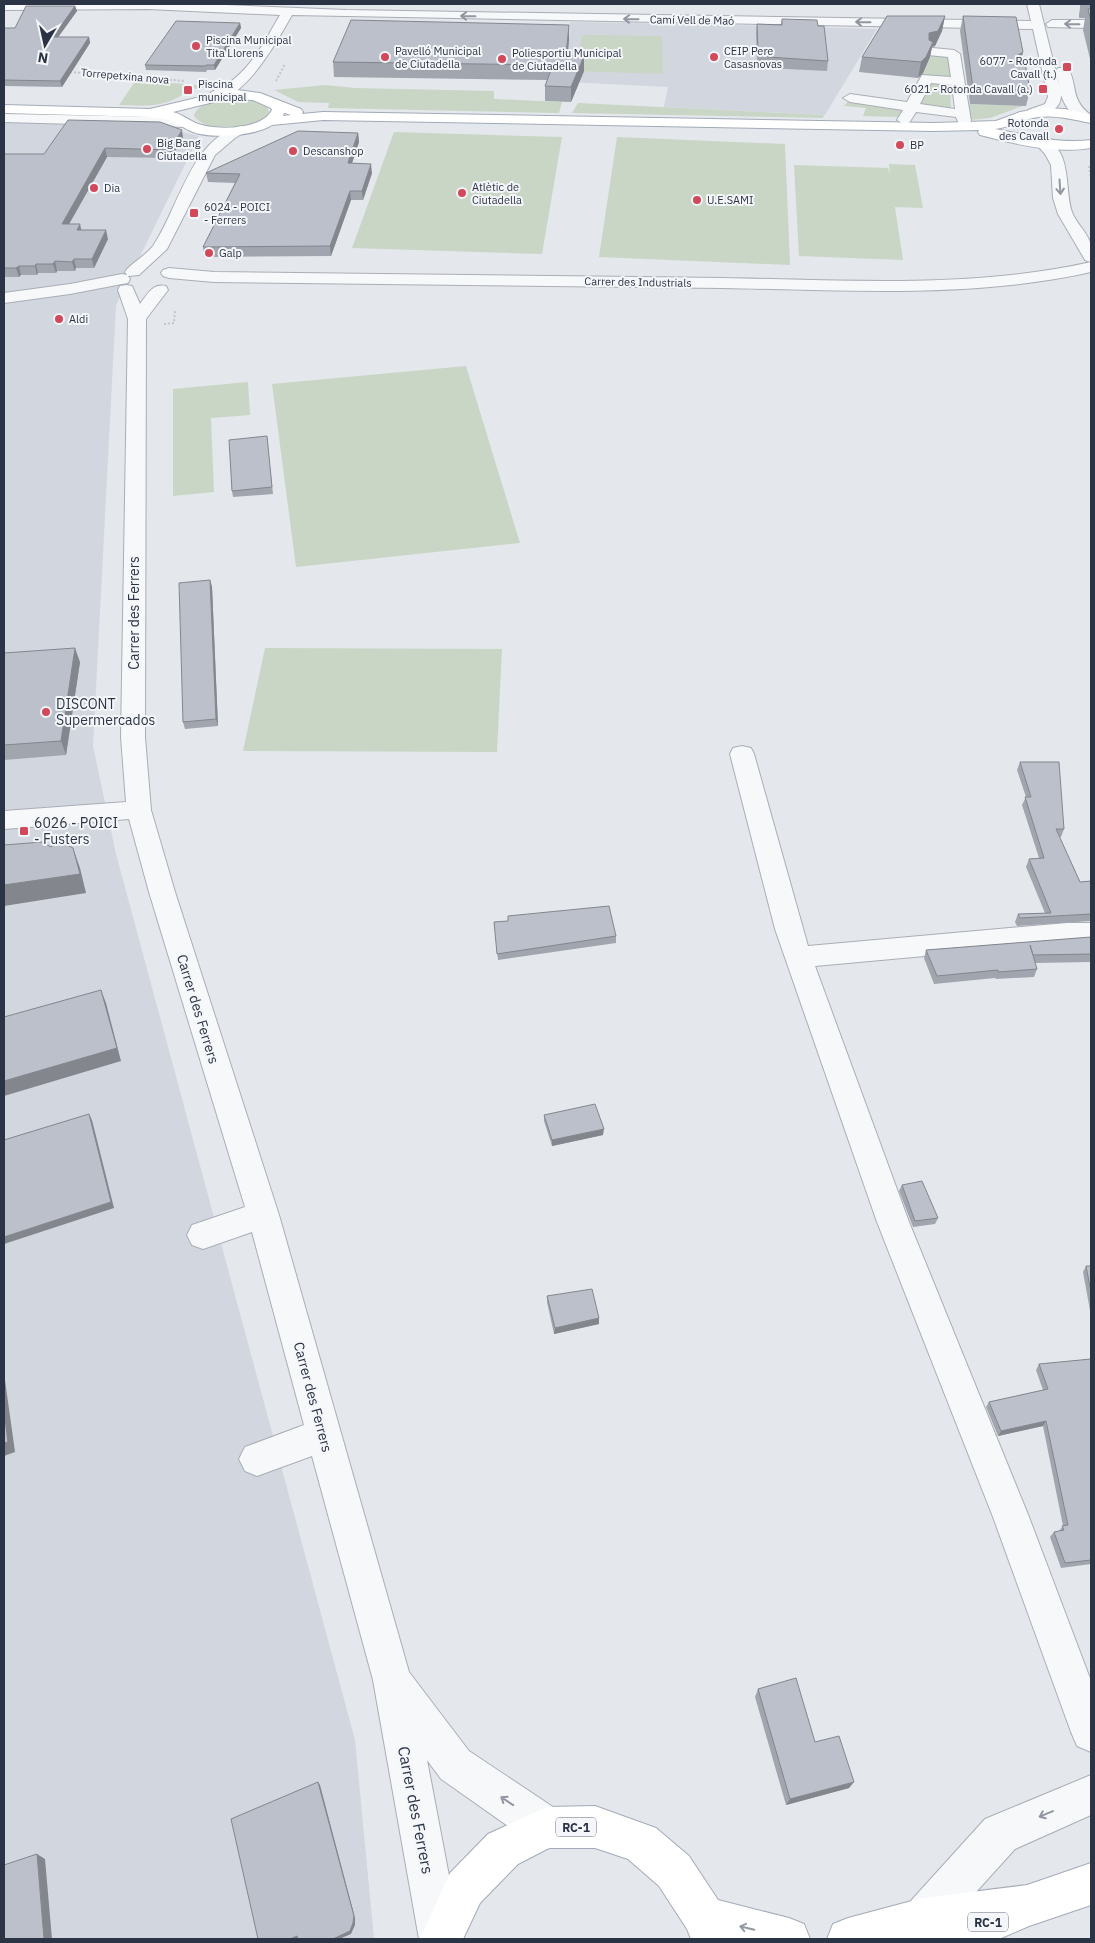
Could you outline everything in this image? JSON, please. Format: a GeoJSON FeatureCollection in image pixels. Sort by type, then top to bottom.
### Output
{"type":"FeatureCollection","features":[{"type":"Feature","properties":{"kind":"main road"},"geometry":{"type":"LineString","coordinates":[[128,112],[175,109],[214,96],[232,94],[257,96],[270,100],[287,110],[322,116]]}},
{"type":"Feature","properties":{"kind":"main road"},"geometry":{"type":"LineString","coordinates":[[184,122],[181,113],[187,106]]}},
{"type":"Feature","properties":{"kind":"main road"},"geometry":{"type":"LineString","coordinates":[[271,121],[278,114],[278,106]]}},
{"type":"Feature","properties":{"kind":"main road"},"geometry":{"type":"LineString","coordinates":[[4,109],[160,114],[205,130],[241,130],[271,121],[322,116],[934,127],[998,125],[1033,113],[1066,112],[1089,118]]}},
{"type":"Feature","properties":{"kind":"main road"},"geometry":{"type":"LineString","coordinates":[[1018,118],[1013,126],[1021,136],[1036,142]]}},
{"type":"Feature","properties":{"kind":"main road"},"geometry":{"type":"LineString","coordinates":[[934,127],[997,133],[1063,147],[1080,153]]}},
{"type":"Feature","properties":{"kind":"main road","name":"RC-1"},"geometry":{"type":"LineString","coordinates":[[440,1939],[465,1888],[503,1849],[548,1828],[595,1827],[641,1843],[674,1871],[708,1929],[790,1939]]}},
{"type":"Feature","properties":{"kind":"main road","name":"RC-1"},"geometry":{"type":"LineString","coordinates":[[848,1939],[936,1929],[1027,1906],[1091,1884]]}},
{"type":"Feature","properties":{"kind":"street"},"geometry":{"type":"LineString","coordinates":[[1033,4],[1055,97],[1052,106],[1033,113]]}},
{"type":"Feature","properties":{"kind":"street"},"geometry":{"type":"LineString","coordinates":[[4,6],[134,10],[201,6],[285,17]]}},
{"type":"Feature","properties":{"kind":"street"},"geometry":{"type":"LineString","coordinates":[[1050,10],[1054,30],[1091,24]]}},
{"type":"Feature","properties":{"kind":"street","name":"Camí Vell de Maó"},"geometry":{"type":"LineString","coordinates":[[285,17],[346,14],[1038,25]]}},
{"type":"Feature","properties":{"kind":"street"},"geometry":{"type":"LineString","coordinates":[[167,19],[285,17]]}},
{"type":"Feature","properties":{"kind":"street"},"geometry":{"type":"LineString","coordinates":[[214,96],[234,86],[249,74],[285,17]]}},
{"type":"Feature","properties":{"kind":"street"},"geometry":{"type":"LineString","coordinates":[[850,98],[911,106],[963,117],[959,74],[954,54],[934,52]]}},
{"type":"Feature","properties":{"kind":"street"},"geometry":{"type":"LineString","coordinates":[[1059,54],[1070,103],[1079,113],[1089,118]]}},
{"type":"Feature","properties":{"kind":"street"},"geometry":{"type":"LineString","coordinates":[[249,74],[247,87],[249,92],[257,96]]}},
{"type":"Feature","properties":{"kind":"street"},"geometry":{"type":"LineString","coordinates":[[904,120],[926,78],[959,74]]}},
{"type":"Feature","properties":{"kind":"street"},"geometry":{"type":"LineString","coordinates":[[4,118],[184,122]]}},
{"type":"Feature","properties":{"kind":"street"},"geometry":{"type":"LineString","coordinates":[[205,130],[208,134],[209,153]]}},
{"type":"Feature","properties":{"kind":"street"},"geometry":{"type":"LineString","coordinates":[[137,319],[166,280],[160,249],[161,229],[191,174],[209,153],[230,135],[241,130]]}},
{"type":"Feature","properties":{"kind":"street"},"geometry":{"type":"LineString","coordinates":[[1036,142],[1052,151],[1059,163],[1060,191],[1068,223],[1091,257]]}},
{"type":"Feature","properties":{"kind":"street"},"geometry":{"type":"LineString","coordinates":[[1080,153],[1077,208],[1082,224],[1091,235]]}},
{"type":"Feature","properties":{"kind":"street"},"geometry":{"type":"LineString","coordinates":[[126,282],[160,249]]}},
{"type":"Feature","properties":{"kind":"street","name":"Carrer des Industrials"},"geometry":{"type":"LineString","coordinates":[[1061,275],[1091,267]]}},
{"type":"Feature","properties":{"kind":"street"},"geometry":{"type":"LineString","coordinates":[[4,298],[126,282],[150,269],[166,280]]}},
{"type":"Feature","properties":{"kind":"street","name":"Carrer des Industrials"},"geometry":{"type":"LineString","coordinates":[[166,280],[214,276],[872,285],[969,282],[1061,275],[1091,278]]}},
{"type":"Feature","properties":{"kind":"street"},"geometry":{"type":"LineString","coordinates":[[126,282],[142,293],[166,280]]}},
{"type":"Feature","properties":{"kind":"street","name":"Carrer des Ferrers"},"geometry":{"type":"LineString","coordinates":[[126,282],[137,319],[133,738],[139,810],[162,892],[263,1215],[392,1680],[440,1939]]}},
{"type":"Feature","properties":{"kind":"street"},"geometry":{"type":"LineString","coordinates":[[742,754],[788,929],[893,1222],[1011,1516],[1091,1732]]}},
{"type":"Feature","properties":{"kind":"street"},"geometry":{"type":"LineString","coordinates":[[4,820],[139,810]]}},
{"type":"Feature","properties":{"kind":"street"},"geometry":{"type":"LineString","coordinates":[[798,957],[1018,937],[1091,933]]}},
{"type":"Feature","properties":{"kind":"street"},"geometry":{"type":"LineString","coordinates":[[203,1235],[263,1215]]}},
{"type":"Feature","properties":{"kind":"street"},"geometry":{"type":"LineString","coordinates":[[257,1460],[324,1435]]}},
{"type":"Feature","properties":{"kind":"street","name":"Carrer des Ferrers"},"geometry":{"type":"LineString","coordinates":[[392,1680],[455,1765],[548,1828]]}},
{"type":"Feature","properties":{"kind":"street"},"geometry":{"type":"LineString","coordinates":[[936,1929],[1000,1834],[1091,1795]]}},
{"type":"Feature","properties":{"kind":"path","name":"Torrepetxina nova"},"geometry":{"type":"LineString","coordinates":[[68,71],[190,82]]}},
{"type":"Feature","properties":{"kind":"path"},"geometry":{"type":"LineString","coordinates":[[160,326],[174,323],[175,307]]}},
{"type":"Feature","properties":{"kind":"shaded area","name":"CEIP Pere Casasnovas"},"geometry":{"type":"Polygon","coordinates":[[[570,22],[877,29],[825,115],[664,107],[668,87],[566,82],[570,22]]]}},
{"type":"Feature","properties":{"kind":"shaded area"},"geometry":{"type":"Polygon","coordinates":[[[4,115],[144,117],[162,127],[199,136],[116,305],[93,746],[116,854],[355,1740],[374,1939],[4,1939],[4,115]]]}},
{"type":"Feature","properties":{"kind":"green space"},"geometry":{"type":"Polygon","coordinates":[[[582,35],[662,36],[663,74],[577,71],[582,35]]]}},
{"type":"Feature","properties":{"kind":"green space"},"geometry":{"type":"Polygon","coordinates":[[[932,54],[949,56],[953,79],[922,74],[932,54]]]}},
{"type":"Feature","properties":{"kind":"green space"},"geometry":{"type":"Polygon","coordinates":[[[136,80],[208,86],[182,92],[185,93],[161,104],[145,106],[119,105],[136,80]]]}},
{"type":"Feature","properties":{"kind":"green space"},"geometry":{"type":"Polygon","coordinates":[[[932,80],[950,82],[951,108],[919,104],[932,80]]]}},
{"type":"Feature","properties":{"kind":"green space"},"geometry":{"type":"Polygon","coordinates":[[[325,85],[355,88],[494,91],[494,99],[562,102],[559,113],[328,108],[329,103],[298,102],[274,90],[325,85]]]}},
{"type":"Feature","properties":{"kind":"green space"},"geometry":{"type":"Polygon","coordinates":[[[232,99],[248,99],[259,102],[267,107],[269,112],[255,123],[232,128],[209,126],[200,122],[194,116],[196,111],[204,104],[232,99]]]}},
{"type":"Feature","properties":{"kind":"green space"},"geometry":{"type":"Polygon","coordinates":[[[849,100],[904,108],[899,117],[863,116],[866,108],[844,106],[849,100]]]}},
{"type":"Feature","properties":{"kind":"green space"},"geometry":{"type":"Polygon","coordinates":[[[578,103],[824,115],[823,118],[572,113],[578,103]]]}},
{"type":"Feature","properties":{"kind":"green space"},"geometry":{"type":"Polygon","coordinates":[[[968,104],[1023,106],[990,118],[969,120],[968,104]]]}},
{"type":"Feature","properties":{"kind":"green space","name":"Atlètic de Ciutadella"},"geometry":{"type":"Polygon","coordinates":[[[394,132],[562,137],[542,254],[352,248],[394,132]]]}},
{"type":"Feature","properties":{"kind":"green space","name":"U.E.SAMI"},"geometry":{"type":"Polygon","coordinates":[[[617,137],[785,144],[790,265],[599,257],[617,137]]]}},
{"type":"Feature","properties":{"kind":"green space"},"geometry":{"type":"Polygon","coordinates":[[[889,164],[915,165],[923,208],[895,207],[903,260],[799,256],[794,165],[888,168],[890,175],[889,164]]]}},
{"type":"Feature","properties":{"kind":"green space"},"geometry":{"type":"Polygon","coordinates":[[[466,366],[520,543],[296,567],[272,384],[466,366]]]}},
{"type":"Feature","properties":{"kind":"green space"},"geometry":{"type":"Polygon","coordinates":[[[248,382],[250,415],[211,418],[214,492],[173,496],[173,389],[248,382]]]}},
{"type":"Feature","properties":{"kind":"green space"},"geometry":{"type":"Polygon","coordinates":[[[265,648],[502,649],[497,752],[243,751],[265,648]]]}},
{"type":"Feature","properties":{"kind":"building"},"geometry":{"type":"Polygon","coordinates":[[[26,6],[75,6],[53,37],[89,37],[60,81],[4,80],[4,28],[15,28],[26,6]]]}},
{"type":"Feature","properties":{"kind":"building"},"geometry":{"type":"Polygon","coordinates":[[[1088,9],[1091,9],[1091,22],[1088,9]]]}},
{"type":"Feature","properties":{"kind":"building"},"geometry":{"type":"Polygon","coordinates":[[[887,16],[945,16],[938,31],[929,33],[929,40],[933,42],[926,57],[921,62],[862,57],[887,16]]]}},
{"type":"Feature","properties":{"kind":"building"},"geometry":{"type":"Polygon","coordinates":[[[963,16],[1016,17],[1023,52],[1015,57],[1018,62],[1025,63],[1030,90],[973,88],[963,16]]]}},
{"type":"Feature","properties":{"kind":"building"},"geometry":{"type":"Polygon","coordinates":[[[782,19],[817,20],[818,26],[824,26],[828,61],[768,57],[767,51],[758,50],[757,24],[782,25],[782,19]]]}},
{"type":"Feature","properties":{"kind":"building"},"geometry":{"type":"Polygon","coordinates":[[[351,20],[569,25],[566,55],[584,56],[571,87],[545,86],[553,65],[333,62],[351,20]]]}},
{"type":"Feature","properties":{"kind":"building","name":"Piscina Municipal Tita Llorens"},"geometry":{"type":"Polygon","coordinates":[[[176,21],[240,23],[214,65],[145,65],[176,21]]]}},
{"type":"Feature","properties":{"kind":"building"},"geometry":{"type":"Polygon","coordinates":[[[68,120],[160,122],[182,130],[170,150],[105,148],[62,224],[80,224],[77,230],[106,230],[92,259],[74,259],[72,262],[55,261],[53,264],[4,268],[4,154],[44,154],[68,120]]]}},
{"type":"Feature","properties":{"kind":"building"},"geometry":{"type":"Polygon","coordinates":[[[298,131],[358,133],[348,163],[371,164],[362,191],[350,191],[330,246],[203,247],[240,174],[206,173],[298,131]]]}},
{"type":"Feature","properties":{"kind":"building"},"geometry":{"type":"Polygon","coordinates":[[[267,436],[272,487],[232,491],[229,440],[267,436]]]}},
{"type":"Feature","properties":{"kind":"building"},"geometry":{"type":"Polygon","coordinates":[[[210,580],[216,719],[183,722],[179,583],[210,580]]]}},
{"type":"Feature","properties":{"kind":"building"},"geometry":{"type":"Polygon","coordinates":[[[75,648],[61,741],[4,745],[4,653],[75,648]]]}},
{"type":"Feature","properties":{"kind":"building"},"geometry":{"type":"Polygon","coordinates":[[[1020,762],[1059,762],[1064,829],[1056,829],[1080,882],[1091,881],[1091,914],[1020,918],[1018,914],[1051,913],[1029,859],[1044,858],[1025,797],[1031,797],[1020,762]]]}},
{"type":"Feature","properties":{"kind":"building"},"geometry":{"type":"Polygon","coordinates":[[[59,841],[73,848],[80,874],[4,885],[4,845],[42,842],[51,847],[59,841]]]}},
{"type":"Feature","properties":{"kind":"building"},"geometry":{"type":"Polygon","coordinates":[[[609,906],[616,936],[497,954],[494,922],[508,921],[508,916],[609,906]]]}},
{"type":"Feature","properties":{"kind":"building"},"geometry":{"type":"Polygon","coordinates":[[[1091,937],[1091,954],[1033,955],[1030,945],[1037,969],[998,972],[998,970],[937,976],[926,950],[1091,937]]]}},
{"type":"Feature","properties":{"kind":"building"},"geometry":{"type":"Polygon","coordinates":[[[101,990],[117,1048],[4,1081],[4,1017],[101,990]]]}},
{"type":"Feature","properties":{"kind":"building"},"geometry":{"type":"Polygon","coordinates":[[[595,1104],[604,1129],[552,1140],[544,1115],[595,1104]]]}},
{"type":"Feature","properties":{"kind":"building"},"geometry":{"type":"Polygon","coordinates":[[[89,1114],[111,1202],[4,1237],[4,1140],[89,1114]]]}},
{"type":"Feature","properties":{"kind":"building"},"geometry":{"type":"Polygon","coordinates":[[[922,1181],[938,1218],[915,1221],[902,1185],[922,1181]]]}},
{"type":"Feature","properties":{"kind":"building"},"geometry":{"type":"Polygon","coordinates":[[[1086,1266],[1091,1266],[1091,1292],[1086,1266]]]}},
{"type":"Feature","properties":{"kind":"building"},"geometry":{"type":"Polygon","coordinates":[[[592,1289],[599,1318],[555,1328],[547,1296],[592,1289]]]}},
{"type":"Feature","properties":{"kind":"building"},"geometry":{"type":"Polygon","coordinates":[[[1091,1359],[1091,1560],[1065,1563],[1054,1532],[1064,1530],[1062,1526],[1068,1525],[1046,1421],[1001,1431],[989,1402],[1048,1389],[1039,1364],[1091,1359]]]}},
{"type":"Feature","properties":{"kind":"building"},"geometry":{"type":"Polygon","coordinates":[[[4,1411],[8,1442],[4,1443],[4,1411]]]}},
{"type":"Feature","properties":{"kind":"building"},"geometry":{"type":"Polygon","coordinates":[[[796,1678],[815,1742],[839,1736],[854,1782],[790,1799],[758,1689],[796,1678]]]}},
{"type":"Feature","properties":{"kind":"building"},"geometry":{"type":"Polygon","coordinates":[[[318,1782],[354,1916],[350,1931],[333,1939],[298,1939],[297,1936],[290,1939],[258,1939],[231,1819],[318,1782]]]}},
{"type":"Feature","properties":{"kind":"building"},"geometry":{"type":"Polygon","coordinates":[[[37,1854],[44,1939],[4,1939],[4,1865],[37,1854]]]}},
{"type":"Feature","properties":{"kind":"place","name":"Piscina Municipal Tita Llorens"},"geometry":{"type":"Point","coordinates":[196,46]}},
{"type":"Feature","properties":{"kind":"place","name":"Pavelló Municipal de Ciutadella"},"geometry":{"type":"Point","coordinates":[385,57]}},
{"type":"Feature","properties":{"kind":"place","name":"CEIP Pere Casasnovas"},"geometry":{"type":"Point","coordinates":[714,57]}},
{"type":"Feature","properties":{"kind":"place","name":"Poliesportiu Municipal de Ciutadella"},"geometry":{"type":"Point","coordinates":[502,59]}},
{"type":"Feature","properties":{"kind":"place","name":"6077 - Rotonda Cavall (t.)"},"geometry":{"type":"Point","coordinates":[1067,67]}},
{"type":"Feature","properties":{"kind":"place","name":"6021 - Rotonda Cavall (a.)"},"geometry":{"type":"Point","coordinates":[1043,89]}},
{"type":"Feature","properties":{"kind":"place","name":"Piscina municipal"},"geometry":{"type":"Point","coordinates":[188,90]}},
{"type":"Feature","properties":{"kind":"place","name":"Rotonda des Cavall"},"geometry":{"type":"Point","coordinates":[1059,129]}},
{"type":"Feature","properties":{"kind":"place","name":"BP"},"geometry":{"type":"Point","coordinates":[900,145]}},
{"type":"Feature","properties":{"kind":"place","name":"Big Bang Ciutadella"},"geometry":{"type":"Point","coordinates":[147,149]}},
{"type":"Feature","properties":{"kind":"place","name":"Descanshop"},"geometry":{"type":"Point","coordinates":[293,151]}},
{"type":"Feature","properties":{"kind":"place","name":"Dia"},"geometry":{"type":"Point","coordinates":[94,188]}},
{"type":"Feature","properties":{"kind":"place","name":"Atlètic de Ciutadella"},"geometry":{"type":"Point","coordinates":[462,193]}},
{"type":"Feature","properties":{"kind":"place","name":"U.E.SAMI"},"geometry":{"type":"Point","coordinates":[697,200]}},
{"type":"Feature","properties":{"kind":"place","name":"6024 - POICI - Ferrers"},"geometry":{"type":"Point","coordinates":[194,213]}},
{"type":"Feature","properties":{"kind":"place","name":"Galp"},"geometry":{"type":"Point","coordinates":[209,253]}},
{"type":"Feature","properties":{"kind":"place","name":"Aldi"},"geometry":{"type":"Point","coordinates":[59,319]}},
{"type":"Feature","properties":{"kind":"place","name":"DISCONT Supermercados"},"geometry":{"type":"Point","coordinates":[46,712]}},
{"type":"Feature","properties":{"kind":"place","name":"6026 - POICI - Fusters"},"geometry":{"type":"Point","coordinates":[24,831]}}]}
